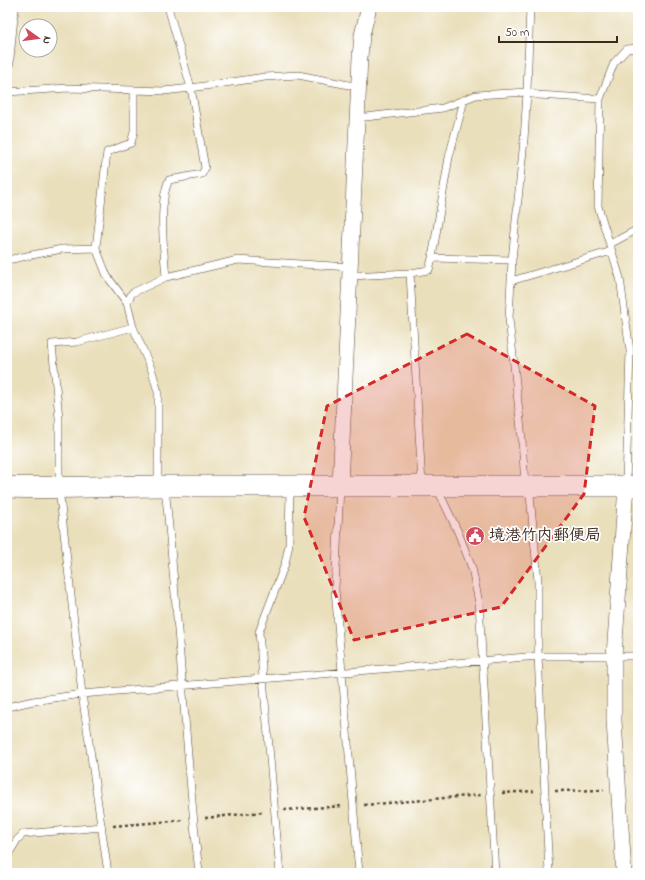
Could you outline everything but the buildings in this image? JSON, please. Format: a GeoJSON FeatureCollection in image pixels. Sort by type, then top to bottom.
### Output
{"type":"FeatureCollection","features":[{"type":"Feature","properties":{"kind":"street"},"geometry":{"type":"LineString","coordinates":[[340,485],[358,87],[362,35],[369,7]]}},
{"type":"Feature","properties":{"kind":"street"},"geometry":{"type":"LineString","coordinates":[[7,487],[59,488],[340,485],[632,486],[614,656],[614,722],[624,873]]}},
{"type":"Feature","properties":{"kind":"lane"},"geometry":{"type":"LineString","coordinates":[[15,7],[7,91],[68,88],[164,91],[265,77],[298,75],[358,87]]}},
{"type":"Feature","properties":{"kind":"lane"},"geometry":{"type":"LineString","coordinates":[[166,277],[163,238],[164,189],[169,180],[202,174],[205,168],[190,88],[168,7]]}},
{"type":"Feature","properties":{"kind":"lane"},"geometry":{"type":"LineString","coordinates":[[530,7],[524,140],[512,260],[509,319],[522,439],[525,486],[530,495],[538,581],[538,656],[549,873]]}},
{"type":"Feature","properties":{"kind":"lane"},"geometry":{"type":"LineString","coordinates":[[632,486],[630,351],[625,305],[620,278],[598,206],[600,99],[614,63],[626,49],[638,48]]}},
{"type":"Feature","properties":{"kind":"lane"},"geometry":{"type":"LineString","coordinates":[[134,90],[134,132],[131,143],[107,152],[96,248],[107,276],[127,303],[134,327],[152,371],[158,392],[162,486],[176,587],[193,819],[199,873]]}},
{"type":"Feature","properties":{"kind":"lane"},"geometry":{"type":"LineString","coordinates":[[357,118],[443,108],[476,95],[527,92],[538,95],[600,99]]}},
{"type":"Feature","properties":{"kind":"lane"},"geometry":{"type":"LineString","coordinates":[[127,303],[132,293],[166,277],[238,260],[350,271],[410,273],[429,270],[449,157],[464,100]]}},
{"type":"Feature","properties":{"kind":"lane"},"geometry":{"type":"LineString","coordinates":[[511,282],[611,248],[638,229]]}},
{"type":"Feature","properties":{"kind":"lane"},"geometry":{"type":"LineString","coordinates":[[7,260],[62,249],[96,248]]}},
{"type":"Feature","properties":{"kind":"lane"},"geometry":{"type":"LineString","coordinates":[[432,258],[512,260]]}},
{"type":"Feature","properties":{"kind":"lane"},"geometry":{"type":"LineString","coordinates":[[410,273],[429,485],[458,532],[472,568],[479,603],[495,873]]}},
{"type":"Feature","properties":{"kind":"lane"},"geometry":{"type":"LineString","coordinates":[[108,873],[82,694],[59,488],[59,418],[52,344],[77,342],[134,327]]}},
{"type":"Feature","properties":{"kind":"lane"},"geometry":{"type":"LineString","coordinates":[[340,485],[335,589],[359,873]]}},
{"type":"Feature","properties":{"kind":"lane"},"geometry":{"type":"LineString","coordinates":[[280,873],[259,632],[286,557],[289,544],[290,486]]}},
{"type":"Feature","properties":{"kind":"lane"},"geometry":{"type":"LineString","coordinates":[[7,707],[33,701],[82,694],[342,671],[538,656],[638,656]]}},
{"type":"Feature","properties":{"kind":"lane"},"geometry":{"type":"LineString","coordinates":[[7,857],[17,840],[23,834],[102,827]]}},
{"type":"Feature","properties":{"kind":"path"},"geometry":{"type":"LineString","coordinates":[[102,827],[275,811],[490,794],[545,791],[619,790]]}},
{"type":"Feature","properties":{"kind":"highlighted area"},"geometry":{"type":"Polygon","coordinates":[[[467,334],[595,406],[584,494],[501,607],[354,640],[304,517],[327,406],[467,334]]]}},
{"type":"Feature","properties":{"kind":"place","name":"境港竹内郵便局"},"geometry":{"type":"Point","coordinates":[475,536]}}]}
